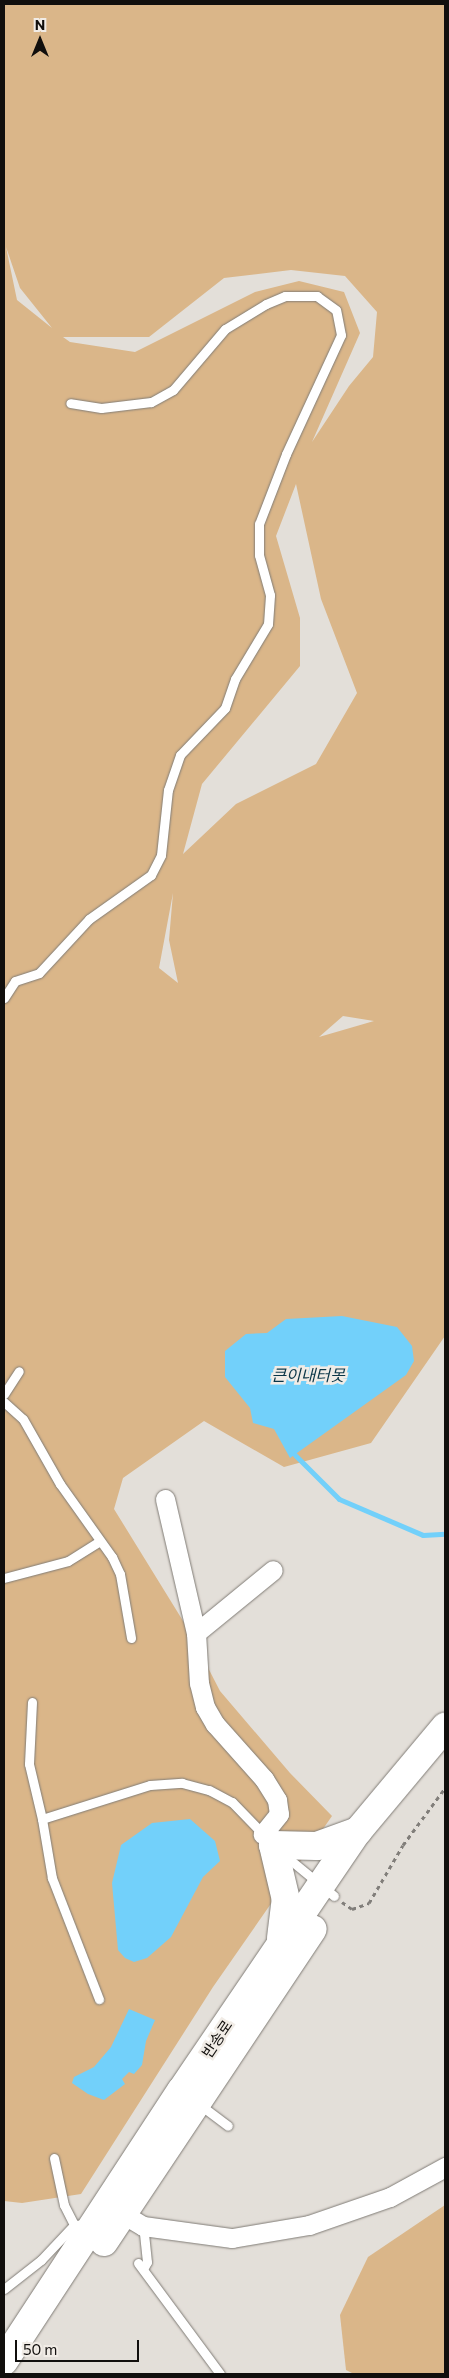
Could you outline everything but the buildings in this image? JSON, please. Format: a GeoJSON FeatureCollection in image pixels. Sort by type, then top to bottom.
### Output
{"type":"FeatureCollection","features":[{"type":"Feature","properties":{"kind":"main road","name":"반송로"},"geometry":{"type":"LineString","coordinates":[[12,2374],[133,2220],[199,2104],[327,1892],[358,1831],[445,1728]]}},
{"type":"Feature","properties":{"kind":"main road","name":"반송로"},"geometry":{"type":"LineString","coordinates":[[4,2361],[84,2224],[280,1947],[426,1771],[445,1751]]}},
{"type":"Feature","properties":{"kind":"main road"},"geometry":{"type":"LineString","coordinates":[[280,1947],[286,1900],[268,1839],[317,1846],[358,1831]]}},
{"type":"Feature","properties":{"kind":"street"},"geometry":{"type":"LineString","coordinates":[[165,1499],[196,1633],[199,1683],[205,1707],[215,1724],[264,1779],[276,1800],[279,1814],[268,1839]]}},
{"type":"Feature","properties":{"kind":"street"},"geometry":{"type":"LineString","coordinates":[[196,1633],[273,1570]]}},
{"type":"Feature","properties":{"kind":"street"},"geometry":{"type":"LineString","coordinates":[[133,2220],[232,2238],[309,2225],[390,2197],[445,2167]]}},
{"type":"Feature","properties":{"kind":"lane"},"geometry":{"type":"LineString","coordinates":[[4,998],[14,981],[39,973],[89,919],[151,875],[161,855],[168,790],[180,755],[225,708],[235,679],[268,624],[270,595],[259,554],[259,524],[286,454],[341,334],[336,310],[317,296],[285,296],[266,304],[225,329],[173,390],[151,402],[101,408],[70,403]]}},
{"type":"Feature","properties":{"kind":"lane"},"geometry":{"type":"LineString","coordinates":[[4,1394],[18,1371]]}},
{"type":"Feature","properties":{"kind":"lane"},"geometry":{"type":"LineString","coordinates":[[4,1402],[23,1419],[99,1542],[112,1557],[120,1574],[131,1638]]}},
{"type":"Feature","properties":{"kind":"lane"},"geometry":{"type":"LineString","coordinates":[[4,1578],[68,1560],[99,1542]]}},
{"type":"Feature","properties":{"kind":"lane"},"geometry":{"type":"LineString","coordinates":[[32,1702],[29,1764],[42,1819],[52,1878],[99,1999]]}},
{"type":"Feature","properties":{"kind":"lane"},"geometry":{"type":"LineString","coordinates":[[42,1819],[82,1804],[150,1785],[182,1783],[209,1790],[232,1802],[268,1839],[327,1892]]}},
{"type":"Feature","properties":{"kind":"lane"},"geometry":{"type":"LineString","coordinates":[[199,2104],[228,2126]]}},
{"type":"Feature","properties":{"kind":"lane"},"geometry":{"type":"LineString","coordinates":[[4,2289],[84,2224],[64,2205],[54,2158]]}},
{"type":"Feature","properties":{"kind":"lane"},"geometry":{"type":"LineString","coordinates":[[133,2220],[147,2262],[140,2266],[220,2374]]}},
{"type":"Feature","properties":{"kind":"path"},"geometry":{"type":"LineString","coordinates":[[327,1892],[352,1909],[369,1903],[403,1846],[445,1788]]}},
{"type":"Feature","properties":{"kind":"shaded area"},"geometry":{"type":"Polygon","coordinates":[[[4,4],[445,4],[445,1336],[371,1443],[284,1467],[204,1421],[123,1478],[114,1509],[188,1629],[220,1691],[290,1773],[332,1816],[213,1987],[81,2194],[22,2203],[4,2201],[4,4]],[[6,247],[17,300],[52,328],[20,288],[6,247]],[[291,270],[224,278],[149,337],[63,337],[70,342],[135,352],[255,292],[299,281],[344,292],[360,333],[312,442],[349,386],[373,357],[377,312],[345,276],[291,270]],[[296,484],[276,536],[300,618],[300,666],[202,784],[183,854],[236,804],[316,764],[357,693],[321,599],[296,484]],[[173,893],[159,968],[178,983],[169,940],[173,893]],[[343,1016],[319,1037],[374,1021],[343,1016]]]}},
{"type":"Feature","properties":{"kind":"shaded area"},"geometry":{"type":"Polygon","coordinates":[[[445,2205],[445,2374],[354,2374],[346,2370],[340,2315],[368,2257],[445,2205]]]}},
{"type":"Feature","properties":{"kind":"water","name":"큰이내터못"},"geometry":{"type":"Polygon","coordinates":[[[342,1316],[397,1327],[412,1346],[414,1361],[406,1375],[290,1458],[274,1429],[253,1423],[250,1408],[225,1377],[225,1351],[246,1334],[267,1333],[286,1319],[342,1316]]]}},
{"type":"Feature","properties":{"kind":"water"},"geometry":{"type":"Polygon","coordinates":[[[190,1819],[215,1841],[220,1861],[203,1877],[171,1937],[147,1958],[134,1962],[125,1958],[118,1950],[112,1883],[121,1845],[152,1823],[190,1819]]]}},
{"type":"Feature","properties":{"kind":"water"},"geometry":{"type":"Polygon","coordinates":[[[129,2009],[155,2020],[146,2041],[142,2065],[134,2074],[129,2072],[122,2079],[125,2084],[104,2100],[88,2094],[72,2083],[74,2077],[94,2067],[111,2047],[129,2009]]]}},
{"type":"Feature","properties":{"kind":"waterway"},"geometry":{"type":"LineString","coordinates":[[295,1455],[339,1499],[423,1535],[445,1534]]}}]}
